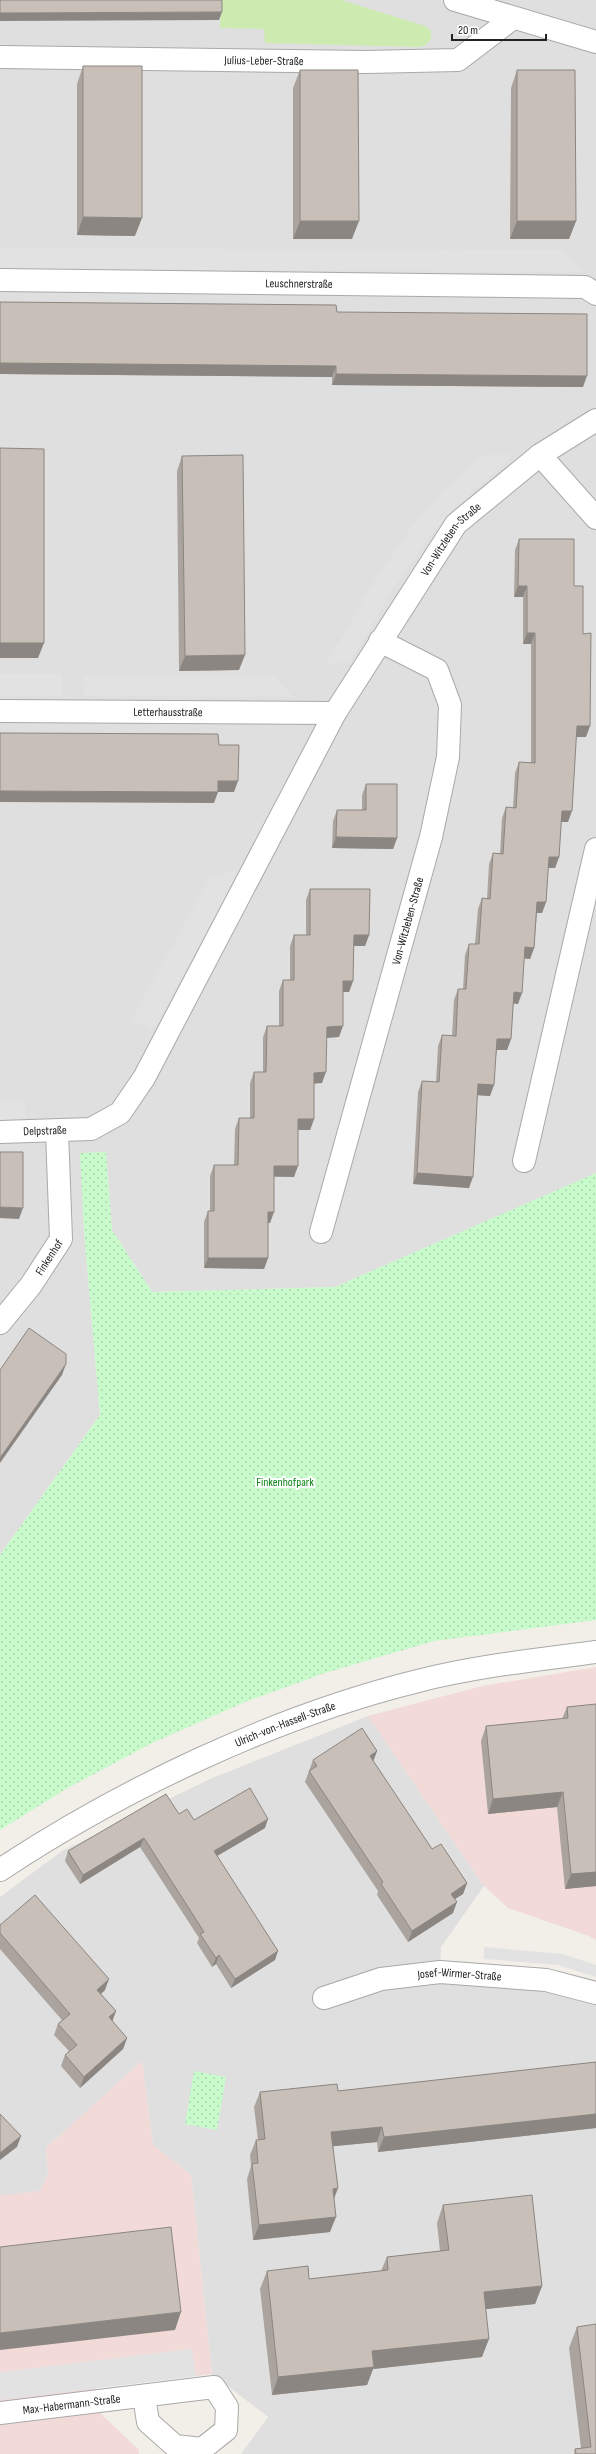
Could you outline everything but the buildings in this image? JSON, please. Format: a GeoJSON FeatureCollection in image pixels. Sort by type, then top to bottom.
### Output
{"type":"FeatureCollection","features":[{"type":"Feature","properties":{"kind":"street"},"geometry":{"type":"LineString","coordinates":[[454,0],[596,42]]}},
{"type":"Feature","properties":{"kind":"street","name":"Julius-Leber-Straße"},"geometry":{"type":"LineString","coordinates":[[0,57],[366,62],[458,60],[513,18]]}},
{"type":"Feature","properties":{"kind":"street","name":"Leuschnerstraße"},"geometry":{"type":"LineString","coordinates":[[0,280],[577,287],[585,288],[596,294]]}},
{"type":"Feature","properties":{"kind":"street","name":"Von-Witzleben-Straße"},"geometry":{"type":"LineString","coordinates":[[90,1129],[120,1114],[144,1078],[335,713],[456,524],[540,455],[596,420]]}},
{"type":"Feature","properties":{"kind":"street"},"geometry":{"type":"LineString","coordinates":[[540,455],[596,518]]}},
{"type":"Feature","properties":{"kind":"street","name":"Von-Witzleben-Straße"},"geometry":{"type":"LineString","coordinates":[[321,1232],[431,837],[448,757],[450,705],[437,670],[380,641]]}},
{"type":"Feature","properties":{"kind":"street","name":"Letterhausstraße"},"geometry":{"type":"LineString","coordinates":[[0,711],[335,713]]}},
{"type":"Feature","properties":{"kind":"street"},"geometry":{"type":"LineString","coordinates":[[524,1161],[596,849]]}},
{"type":"Feature","properties":{"kind":"street","name":"Delpstraße"},"geometry":{"type":"LineString","coordinates":[[0,1132],[58,1132],[90,1129]]}},
{"type":"Feature","properties":{"kind":"street","name":"Finkenhof"},"geometry":{"type":"LineString","coordinates":[[0,1323],[30,1285],[61,1239],[58,1132]]}},
{"type":"Feature","properties":{"kind":"street","name":"Ulrich-von-Hassell-Straße"},"geometry":{"type":"LineString","coordinates":[[0,1870],[86,1818],[177,1771],[261,1732],[346,1701],[418,1681],[500,1664],[596,1652]]}},
{"type":"Feature","properties":{"kind":"street","name":"Josef-Wirmer-Straße"},"geometry":{"type":"LineString","coordinates":[[324,1998],[381,1979],[440,1972],[546,1980],[596,1993]]}},
{"type":"Feature","properties":{"kind":"street","name":"Max-Habermann-Straße"},"geometry":{"type":"LineString","coordinates":[[0,2413],[144,2396]]}},
{"type":"Feature","properties":{"kind":"shaded area"},"geometry":{"type":"Polygon","coordinates":[[[0,0],[596,0],[596,1174],[335,1287],[152,1292],[112,1230],[106,1152],[84,1231],[100,1415],[0,1555],[0,0]]]}},
{"type":"Feature","properties":{"kind":"shaded area"},"geometry":{"type":"Polygon","coordinates":[[[0,248],[563,250],[583,272],[0,269],[0,248]]]}},
{"type":"Feature","properties":{"kind":"shaded area"},"geometry":{"type":"Polygon","coordinates":[[[483,455],[514,455],[457,505],[430,536],[395,586],[350,662],[326,664],[377,577],[413,525],[444,490],[483,455]]]}},
{"type":"Feature","properties":{"kind":"shaded area"},"geometry":{"type":"Polygon","coordinates":[[[0,674],[62,674],[62,696],[0,696],[0,674]]]}},
{"type":"Feature","properties":{"kind":"shaded area"},"geometry":{"type":"Polygon","coordinates":[[[85,675],[273,675],[293,697],[84,696],[85,675]]]}},
{"type":"Feature","properties":{"kind":"shaded area"},"geometry":{"type":"Polygon","coordinates":[[[242,868],[152,1031],[131,1020],[210,878],[242,868]]]}},
{"type":"Feature","properties":{"kind":"shaded area"},"geometry":{"type":"Polygon","coordinates":[[[0,1100],[25,1100],[25,1122],[0,1122],[0,1100]]]}},
{"type":"Feature","properties":{"kind":"shaded area"},"geometry":{"type":"Polygon","coordinates":[[[596,1667],[596,1940],[589,1936],[508,1908],[484,1886],[368,1716],[482,1686],[596,1667]]]}},
{"type":"Feature","properties":{"kind":"shaded area"},"geometry":{"type":"Polygon","coordinates":[[[368,1716],[484,1886],[441,1947],[440,1972],[596,1992],[596,2454],[241,2454],[268,2417],[212,2374],[191,2175],[153,2145],[142,2061],[46,2148],[48,2175],[40,2191],[0,2196],[0,1897],[62,1851],[210,1779],[368,1716]]]}},
{"type":"Feature","properties":{"kind":"shaded area"},"geometry":{"type":"Polygon","coordinates":[[[484,1947],[563,1954],[596,1965],[596,1977],[558,1965],[484,1959],[484,1947]]]}},
{"type":"Feature","properties":{"kind":"shaded area"},"geometry":{"type":"Polygon","coordinates":[[[142,2061],[153,2145],[191,2175],[212,2374],[95,2388],[97,2410],[139,2450],[139,2454],[0,2454],[0,2196],[40,2191],[48,2175],[46,2148],[142,2061]]]}},
{"type":"Feature","properties":{"kind":"shaded area"},"geometry":{"type":"Polygon","coordinates":[[[192,2349],[196,2376],[0,2400],[0,2372],[192,2349]]]}},
{"type":"Feature","properties":{"kind":"green space"},"geometry":{"type":"Polygon","coordinates":[[[221,0],[341,0],[425,26],[431,31],[431,39],[424,46],[419,47],[265,43],[264,29],[220,28],[221,0]]]}},
{"type":"Feature","properties":{"kind":"green space","name":"Finkenhofpark"},"geometry":{"type":"Polygon","coordinates":[[[106,1152],[112,1230],[152,1292],[335,1287],[596,1173],[596,1620],[434,1641],[325,1673],[245,1702],[152,1743],[66,1789],[0,1830],[0,1555],[100,1415],[84,1231],[80,1153],[106,1152]]]}},
{"type":"Feature","properties":{"kind":"green space"},"geometry":{"type":"Polygon","coordinates":[[[194,2071],[226,2077],[217,2130],[185,2124],[194,2071]]]}}]}
